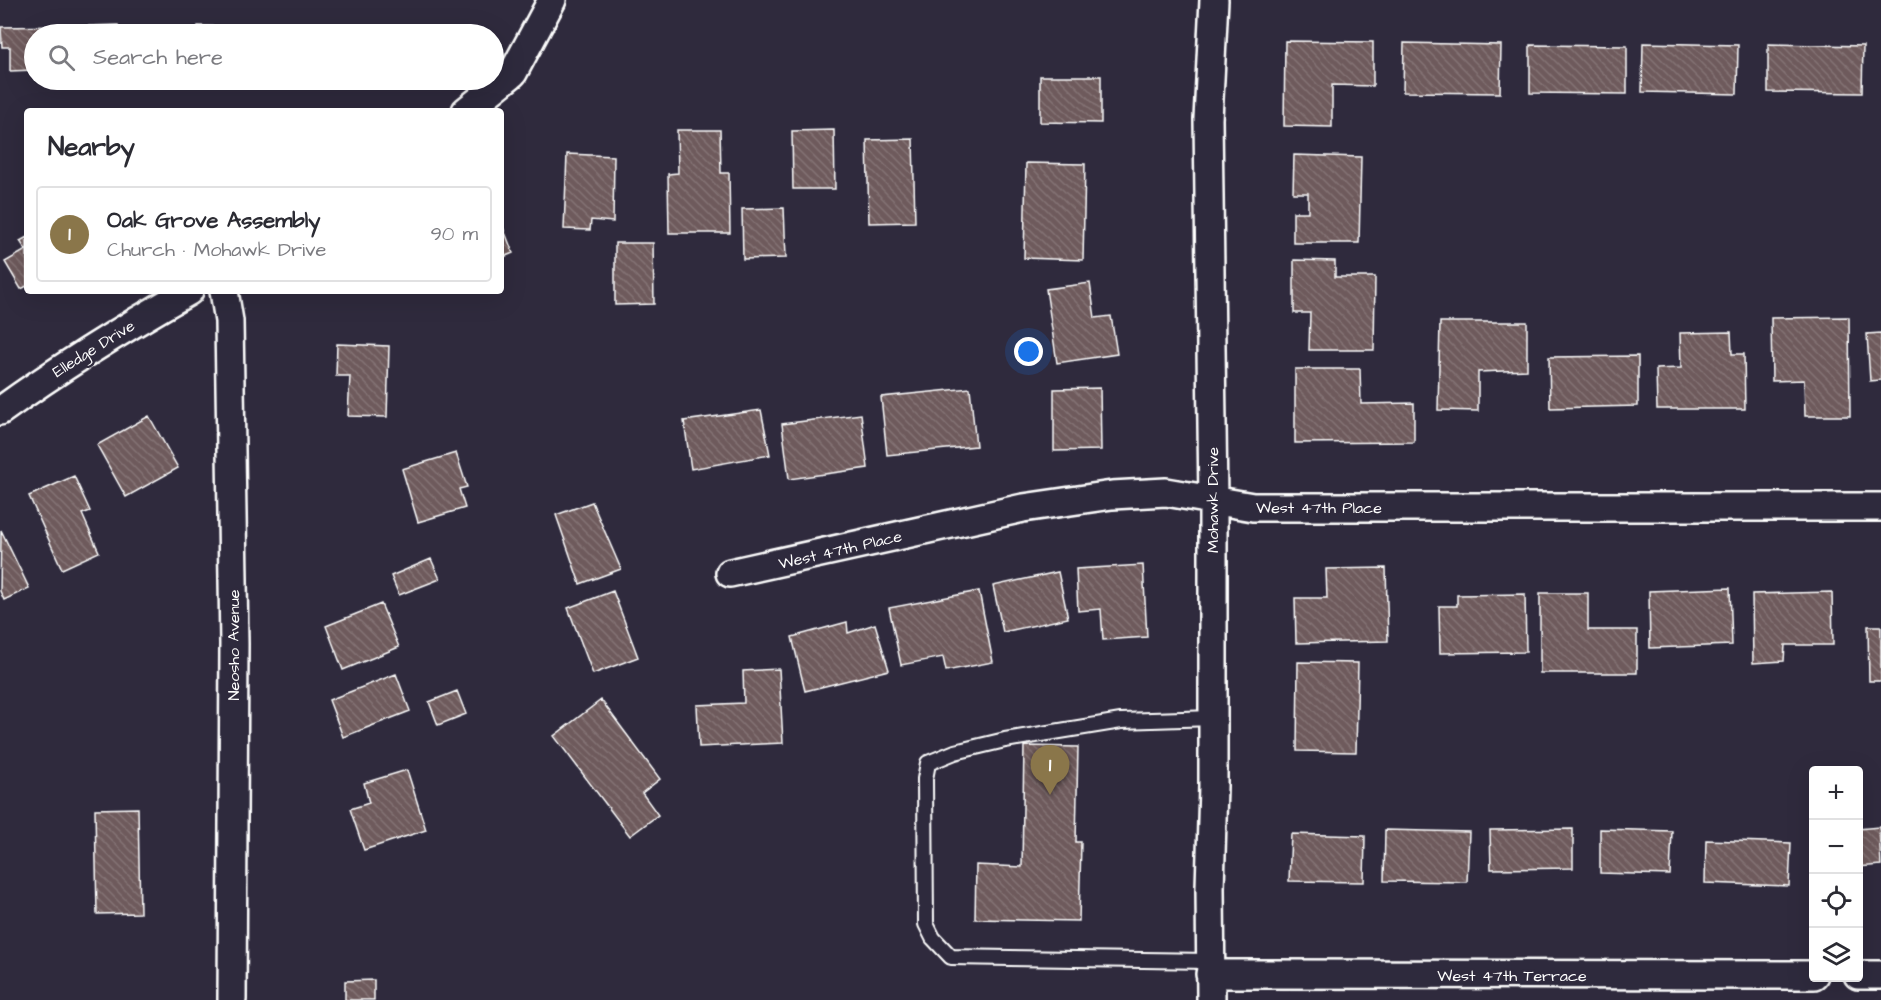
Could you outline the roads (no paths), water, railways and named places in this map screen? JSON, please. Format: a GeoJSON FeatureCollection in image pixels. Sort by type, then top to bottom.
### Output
{"type":"FeatureCollection","features":[{"type":"Feature","properties":{"kind":"street"},"geometry":{"type":"LineString","coordinates":[[504,80],[513,73],[552,0]]}},
{"type":"Feature","properties":{"kind":"street","name":"Mohawk Drive"},"geometry":{"type":"LineString","coordinates":[[1210,978],[1213,500],[1208,119],[1214,0]]}},
{"type":"Feature","properties":{"kind":"street"},"geometry":{"type":"LineString","coordinates":[[470,108],[492,90]]}},
{"type":"Feature","properties":{"kind":"street","name":"Elledge Drive"},"geometry":{"type":"LineString","coordinates":[[0,411],[49,376],[184,294]]}},
{"type":"Feature","properties":{"kind":"street","name":"Neosho Avenue"},"geometry":{"type":"LineString","coordinates":[[224,294],[229,321],[234,644],[232,1000]]}},
{"type":"Feature","properties":{"kind":"street","name":"West 47th Place"},"geometry":{"type":"LineString","coordinates":[[730,573],[1023,508],[1112,495],[1166,492],[1253,507],[1881,507]]}},
{"type":"Feature","properties":{"kind":"street","name":"West 47th Terrace"},"geometry":{"type":"LineString","coordinates":[[1210,978],[1809,975]]}},
{"type":"Feature","properties":{"kind":"street"},"geometry":{"type":"LineString","coordinates":[[1863,975],[1881,975]]}},
{"type":"Feature","properties":{"kind":"lane"},"geometry":{"type":"LineString","coordinates":[[1210,978],[951,957],[933,938],[926,924],[925,779],[928,763],[955,752],[1005,740],[1121,721],[1213,718]]}},
{"type":"Feature","properties":{"kind":"place","name":"Oak Grove Assembly"},"geometry":{"type":"Point","coordinates":[1050,795]}}]}
